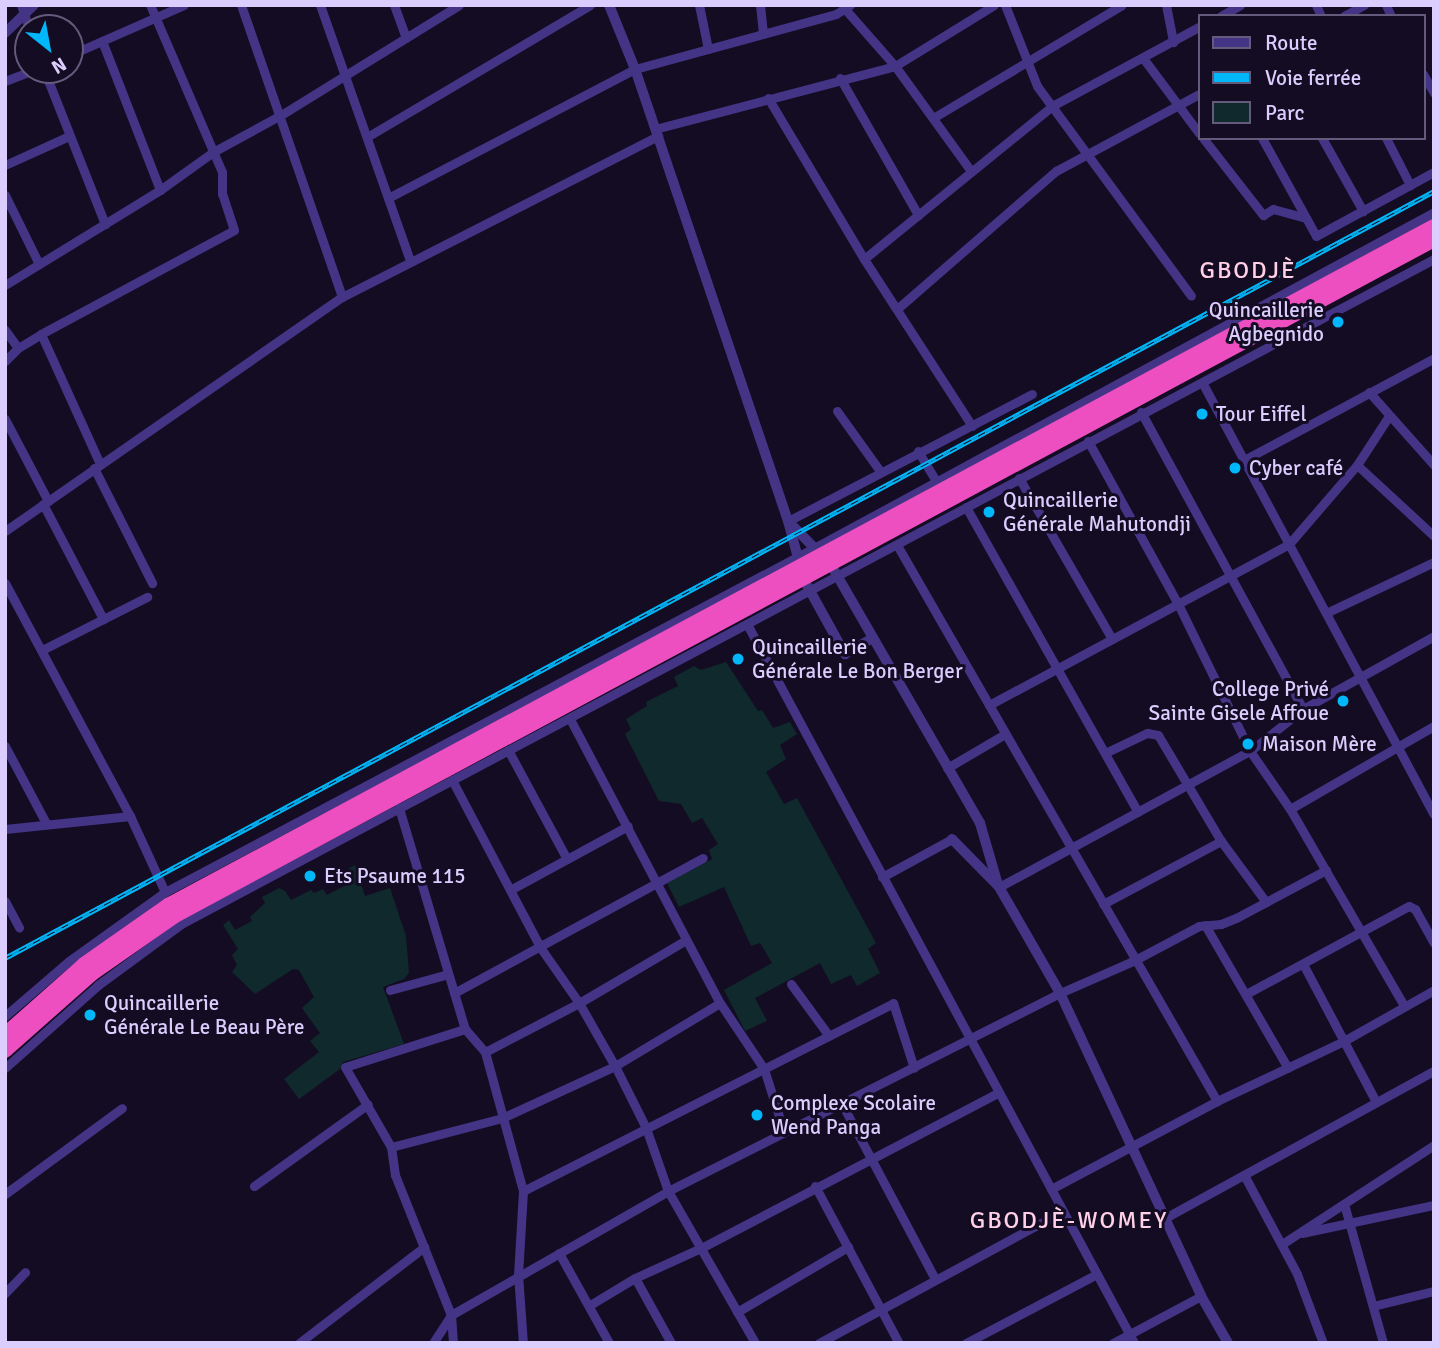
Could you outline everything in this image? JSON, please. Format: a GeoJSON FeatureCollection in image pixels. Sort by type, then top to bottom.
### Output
{"type":"FeatureCollection","features":[{"type":"Feature","properties":{"kind":"highway"},"geometry":{"type":"LineString","coordinates":[[826,562],[1434,226]]}},
{"type":"Feature","properties":{"kind":"highway"},"geometry":{"type":"LineString","coordinates":[[5,1034],[84,964],[168,905],[826,562],[1434,240]]}},
{"type":"Feature","properties":{"kind":"highway"},"geometry":{"type":"LineString","coordinates":[[5,1051],[92,974],[175,916],[803,574]]}},
{"type":"Feature","properties":{"kind":"street"},"geometry":{"type":"LineString","coordinates":[[5,33],[22,10],[34,5]]}},
{"type":"Feature","properties":{"kind":"street"},"geometry":{"type":"LineString","coordinates":[[5,361],[18,348],[41,334],[234,230],[222,194],[222,172],[150,5]]}},
{"type":"Feature","properties":{"kind":"street"},"geometry":{"type":"LineString","coordinates":[[84,49],[184,5]]}},
{"type":"Feature","properties":{"kind":"street"},"geometry":{"type":"LineString","coordinates":[[241,5],[342,297]]}},
{"type":"Feature","properties":{"kind":"street"},"geometry":{"type":"LineString","coordinates":[[320,5],[410,261]]}},
{"type":"Feature","properties":{"kind":"street"},"geometry":{"type":"LineString","coordinates":[[394,5],[407,38]]}},
{"type":"Feature","properties":{"kind":"street"},"geometry":{"type":"LineString","coordinates":[[5,285],[160,190],[213,152],[281,115],[459,5]]}},
{"type":"Feature","properties":{"kind":"street"},"geometry":{"type":"LineString","coordinates":[[367,137],[590,5]]}},
{"type":"Feature","properties":{"kind":"street"},"geometry":{"type":"LineString","coordinates":[[609,5],[657,132],[788,521],[803,574],[845,654],[873,638]]}},
{"type":"Feature","properties":{"kind":"street"},"geometry":{"type":"LineString","coordinates":[[699,5],[708,49]]}},
{"type":"Feature","properties":{"kind":"street"},"geometry":{"type":"LineString","coordinates":[[760,5],[763,34]]}},
{"type":"Feature","properties":{"kind":"street"},"geometry":{"type":"LineString","coordinates":[[5,531],[342,297],[657,132],[840,78],[895,66],[994,5]]}},
{"type":"Feature","properties":{"kind":"street"},"geometry":{"type":"LineString","coordinates":[[1004,5],[1037,86],[1191,296]]}},
{"type":"Feature","properties":{"kind":"street"},"geometry":{"type":"LineString","coordinates":[[933,118],[1122,5]]}},
{"type":"Feature","properties":{"kind":"street"},"geometry":{"type":"LineString","coordinates":[[1166,5],[1173,42]]}},
{"type":"Feature","properties":{"kind":"street"},"geometry":{"type":"LineString","coordinates":[[1348,14],[1364,5]]}},
{"type":"Feature","properties":{"kind":"street"},"geometry":{"type":"LineString","coordinates":[[388,198],[635,69],[836,14],[848,7],[895,66],[971,171]]}},
{"type":"Feature","properties":{"kind":"street"},"geometry":{"type":"LineString","coordinates":[[864,259],[1052,106],[1198,28]]}},
{"type":"Feature","properties":{"kind":"street"},"geometry":{"type":"LineString","coordinates":[[102,41],[160,190]]}},
{"type":"Feature","properties":{"kind":"street"},"geometry":{"type":"LineString","coordinates":[[1143,58],[1198,132]]}},
{"type":"Feature","properties":{"kind":"street"},"geometry":{"type":"LineString","coordinates":[[1425,77],[1434,93]]}},
{"type":"Feature","properties":{"kind":"street"},"geometry":{"type":"LineString","coordinates":[[840,78],[918,215]]}},
{"type":"Feature","properties":{"kind":"street"},"geometry":{"type":"LineString","coordinates":[[49,84],[105,224]]}},
{"type":"Feature","properties":{"kind":"street"},"geometry":{"type":"LineString","coordinates":[[897,309],[1056,171],[1198,95]]}},
{"type":"Feature","properties":{"kind":"street"},"geometry":{"type":"LineString","coordinates":[[768,98],[864,259],[971,426]]}},
{"type":"Feature","properties":{"kind":"street"},"geometry":{"type":"LineString","coordinates":[[5,165],[69,136]]}},
{"type":"Feature","properties":{"kind":"street"},"geometry":{"type":"LineString","coordinates":[[1205,140],[1263,215],[1273,209],[1306,218]]}},
{"type":"Feature","properties":{"kind":"street"},"geometry":{"type":"LineString","coordinates":[[1263,140],[1316,236],[1434,173]]}},
{"type":"Feature","properties":{"kind":"street"},"geometry":{"type":"LineString","coordinates":[[1323,140],[1363,211]]}},
{"type":"Feature","properties":{"kind":"street"},"geometry":{"type":"LineString","coordinates":[[1387,140],[1410,185]]}},
{"type":"Feature","properties":{"kind":"street"},"geometry":{"type":"LineString","coordinates":[[5,195],[39,264]]}},
{"type":"Feature","properties":{"kind":"street"},"geometry":{"type":"LineString","coordinates":[[5,1016],[69,961],[166,892],[826,562],[936,481],[1434,212]]}},
{"type":"Feature","properties":{"kind":"street"},"geometry":{"type":"LineString","coordinates":[[826,562],[897,545],[1141,412],[1203,384],[1434,259]]}},
{"type":"Feature","properties":{"kind":"street"},"geometry":{"type":"LineString","coordinates":[[5,330],[18,348]]}},
{"type":"Feature","properties":{"kind":"street"},"geometry":{"type":"LineString","coordinates":[[41,334],[97,466],[152,583]]}},
{"type":"Feature","properties":{"kind":"street"},"geometry":{"type":"LineString","coordinates":[[1244,460],[1433,359]]}},
{"type":"Feature","properties":{"kind":"street"},"geometry":{"type":"LineString","coordinates":[[1203,384],[1398,746],[1430,800],[1434,814]]}},
{"type":"Feature","properties":{"kind":"street"},"geometry":{"type":"LineString","coordinates":[[1369,392],[1434,465]]}},
{"type":"Feature","properties":{"kind":"street"},"geometry":{"type":"LineString","coordinates":[[788,521],[1032,394]]}},
{"type":"Feature","properties":{"kind":"street"},"geometry":{"type":"LineString","coordinates":[[837,411],[880,471]]}},
{"type":"Feature","properties":{"kind":"street"},"geometry":{"type":"LineString","coordinates":[[1141,412],[1303,709]]}},
{"type":"Feature","properties":{"kind":"street"},"geometry":{"type":"LineString","coordinates":[[989,705],[1289,544],[1357,466],[1389,416]]}},
{"type":"Feature","properties":{"kind":"street"},"geometry":{"type":"LineString","coordinates":[[5,419],[103,619]]}},
{"type":"Feature","properties":{"kind":"street"},"geometry":{"type":"LineString","coordinates":[[1088,441],[1178,604],[1250,751],[1290,809],[1404,1006]]}},
{"type":"Feature","properties":{"kind":"street"},"geometry":{"type":"LineString","coordinates":[[918,452],[936,481]]}},
{"type":"Feature","properties":{"kind":"street"},"geometry":{"type":"LineString","coordinates":[[1357,466],[1434,536]]}},
{"type":"Feature","properties":{"kind":"street"},"geometry":{"type":"LineString","coordinates":[[1019,478],[1112,639]]}},
{"type":"Feature","properties":{"kind":"street"},"geometry":{"type":"LineString","coordinates":[[966,508],[1138,811]]}},
{"type":"Feature","properties":{"kind":"street"},"geometry":{"type":"LineString","coordinates":[[788,521],[826,562],[980,823],[999,887],[1060,993],[1201,1296],[1228,1343]]}},
{"type":"Feature","properties":{"kind":"street"},"geometry":{"type":"LineString","coordinates":[[897,545],[1217,1101]]}},
{"type":"Feature","properties":{"kind":"street"},"geometry":{"type":"LineString","coordinates":[[1326,613],[1434,562]]}},
{"type":"Feature","properties":{"kind":"street"},"geometry":{"type":"LineString","coordinates":[[5,1068],[98,985],[181,924],[452,779],[748,626],[803,574]]}},
{"type":"Feature","properties":{"kind":"street"},"geometry":{"type":"LineString","coordinates":[[5,583],[130,816],[166,892]]}},
{"type":"Feature","properties":{"kind":"street"},"geometry":{"type":"LineString","coordinates":[[42,650],[147,597]]}},
{"type":"Feature","properties":{"kind":"street"},"geometry":{"type":"LineString","coordinates":[[748,626],[1132,1338]]}},
{"type":"Feature","properties":{"kind":"street"},"geometry":{"type":"LineString","coordinates":[[999,887],[1250,751],[1303,709],[1434,636]]}},
{"type":"Feature","properties":{"kind":"street"},"geometry":{"type":"LineString","coordinates":[[570,719],[720,1003],[764,1069],[784,1132]]}},
{"type":"Feature","properties":{"kind":"street"},"geometry":{"type":"LineString","coordinates":[[1290,809],[1434,726]]}},
{"type":"Feature","properties":{"kind":"street"},"geometry":{"type":"LineString","coordinates":[[1105,753],[1153,732],[1165,744],[1221,841],[1266,902]]}},
{"type":"Feature","properties":{"kind":"street"},"geometry":{"type":"LineString","coordinates":[[947,768],[1005,734]]}},
{"type":"Feature","properties":{"kind":"street"},"geometry":{"type":"LineString","coordinates":[[5,747],[46,823]]}},
{"type":"Feature","properties":{"kind":"street"},"geometry":{"type":"LineString","coordinates":[[508,750],[567,859]]}},
{"type":"Feature","properties":{"kind":"street"},"geometry":{"type":"LineString","coordinates":[[452,779],[540,947],[579,1003],[615,1066],[646,1128],[668,1191],[703,1247],[755,1343]]}},
{"type":"Feature","properties":{"kind":"street"},"geometry":{"type":"LineString","coordinates":[[399,807],[465,1029],[485,1052],[523,1191],[518,1274],[523,1343]]}},
{"type":"Feature","properties":{"kind":"street"},"geometry":{"type":"LineString","coordinates":[[5,830],[46,823],[130,816]]}},
{"type":"Feature","properties":{"kind":"street"},"geometry":{"type":"LineString","coordinates":[[510,890],[628,826]]}},
{"type":"Feature","properties":{"kind":"street"},"geometry":{"type":"LineString","coordinates":[[882,877],[952,839],[999,887]]}},
{"type":"Feature","properties":{"kind":"street"},"geometry":{"type":"LineString","coordinates":[[1103,904],[1221,841]]}},
{"type":"Feature","properties":{"kind":"street"},"geometry":{"type":"LineString","coordinates":[[454,993],[702,858]]}},
{"type":"Feature","properties":{"kind":"street"},"geometry":{"type":"LineString","coordinates":[[433,1343],[451,1315],[518,1274],[668,1191],[1060,993],[1205,925],[1221,925],[1326,870]]}},
{"type":"Feature","properties":{"kind":"street"},"geometry":{"type":"LineString","coordinates":[[5,901],[19,927]]}},
{"type":"Feature","properties":{"kind":"street"},"geometry":{"type":"LineString","coordinates":[[1246,994],[1412,906],[1434,943]]}},
{"type":"Feature","properties":{"kind":"street"},"geometry":{"type":"LineString","coordinates":[[1205,925],[1288,1068]]}},
{"type":"Feature","properties":{"kind":"street"},"geometry":{"type":"LineString","coordinates":[[485,1052],[579,1003],[687,940]]}},
{"type":"Feature","properties":{"kind":"street"},"geometry":{"type":"LineString","coordinates":[[1303,964],[1376,1102]]}},
{"type":"Feature","properties":{"kind":"street"},"geometry":{"type":"LineString","coordinates":[[390,990],[448,974]]}},
{"type":"Feature","properties":{"kind":"street"},"geometry":{"type":"LineString","coordinates":[[791,984],[829,1036]]}},
{"type":"Feature","properties":{"kind":"street"},"geometry":{"type":"LineString","coordinates":[[1051,1189],[1217,1101],[1342,1042],[1434,990]]}},
{"type":"Feature","properties":{"kind":"street"},"geometry":{"type":"LineString","coordinates":[[391,1147],[502,1118],[615,1066],[720,1003]]}},
{"type":"Feature","properties":{"kind":"street"},"geometry":{"type":"LineString","coordinates":[[523,1191],[893,1003],[914,1068]]}},
{"type":"Feature","properties":{"kind":"street"},"geometry":{"type":"LineString","coordinates":[[453,1343],[451,1315],[394,1175],[391,1147],[345,1067],[465,1029]]}},
{"type":"Feature","properties":{"kind":"street"},"geometry":{"type":"LineString","coordinates":[[1166,1218],[1434,1071]]}},
{"type":"Feature","properties":{"kind":"street"},"geometry":{"type":"LineString","coordinates":[[590,1305],[635,1278],[703,1247],[815,1186],[998,1093]]}},
{"type":"Feature","properties":{"kind":"street"},"geometry":{"type":"LineString","coordinates":[[254,1186],[368,1104]]}},
{"type":"Feature","properties":{"kind":"street"},"geometry":{"type":"LineString","coordinates":[[842,1104],[935,1279]]}},
{"type":"Feature","properties":{"kind":"street"},"geometry":{"type":"LineString","coordinates":[[5,1194],[122,1108]]}},
{"type":"Feature","properties":{"kind":"street"},"geometry":{"type":"LineString","coordinates":[[1282,1244],[1434,1144]]}},
{"type":"Feature","properties":{"kind":"street"},"geometry":{"type":"LineString","coordinates":[[1244,1175],[1307,1295],[1322,1343]]}},
{"type":"Feature","properties":{"kind":"street"},"geometry":{"type":"LineString","coordinates":[[815,1186],[899,1343]]}},
{"type":"Feature","properties":{"kind":"street"},"geometry":{"type":"LineString","coordinates":[[1344,1204],[1383,1343]]}},
{"type":"Feature","properties":{"kind":"street"},"geometry":{"type":"LineString","coordinates":[[1296,1235],[1434,1205]]}},
{"type":"Feature","properties":{"kind":"street"},"geometry":{"type":"LineString","coordinates":[[819,1343],[1063,1211]]}},
{"type":"Feature","properties":{"kind":"street"},"geometry":{"type":"LineString","coordinates":[[299,1343],[424,1247]]}},
{"type":"Feature","properties":{"kind":"street"},"geometry":{"type":"LineString","coordinates":[[737,1312],[848,1247]]}},
{"type":"Feature","properties":{"kind":"street"},"geometry":{"type":"LineString","coordinates":[[559,1253],[609,1343]]}},
{"type":"Feature","properties":{"kind":"street"},"geometry":{"type":"LineString","coordinates":[[5,1293],[25,1272]]}},
{"type":"Feature","properties":{"kind":"street"},"geometry":{"type":"LineString","coordinates":[[966,1343],[1097,1274]]}},
{"type":"Feature","properties":{"kind":"street"},"geometry":{"type":"LineString","coordinates":[[635,1278],[671,1343]]}},
{"type":"Feature","properties":{"kind":"street"},"geometry":{"type":"LineString","coordinates":[[1373,1306],[1434,1292]]}},
{"type":"Feature","properties":{"kind":"street"},"geometry":{"type":"LineString","coordinates":[[1113,1343],[1132,1338],[1201,1296]]}},
{"type":"Feature","properties":{"kind":"green space"},"geometry":{"type":"Polygon","coordinates":[[[726,662],[758,711],[762,710],[773,728],[790,722],[797,734],[780,745],[786,759],[766,772],[784,804],[797,798],[876,943],[868,949],[880,973],[857,986],[851,975],[831,984],[820,963],[755,998],[767,1021],[745,1031],[724,990],[772,963],[760,943],[751,946],[724,887],[679,907],[667,883],[712,859],[709,850],[718,844],[702,818],[692,823],[681,804],[659,801],[625,734],[631,729],[626,719],[647,706],[646,702],[678,686],[674,677],[694,666],[701,670],[726,662]]]}},
{"type":"Feature","properties":{"kind":"green space"},"geometry":{"type":"Polygon","coordinates":[[[355,865],[365,896],[390,888],[406,936],[409,973],[404,979],[383,987],[404,1044],[343,1062],[340,1069],[299,1099],[284,1079],[319,1052],[310,1041],[320,1033],[302,1008],[314,997],[299,970],[293,969],[255,994],[232,972],[237,965],[232,955],[238,949],[223,925],[229,920],[235,930],[252,921],[250,917],[265,903],[262,897],[279,888],[285,891],[291,900],[311,890],[314,893],[323,889],[327,895],[348,884],[344,871],[355,865]]]}},
{"type":"Feature","properties":{"kind":"railway"},"geometry":{"type":"LineString","coordinates":[[5,958],[1434,191]]}},
{"type":"Feature","properties":{"kind":"place","name":"Quincaillerie Agbegnido"},"geometry":{"type":"Point","coordinates":[1338,322]}},
{"type":"Feature","properties":{"kind":"place","name":"Tour Eiffel"},"geometry":{"type":"Point","coordinates":[1202,414]}},
{"type":"Feature","properties":{"kind":"place","name":"Cyber café"},"geometry":{"type":"Point","coordinates":[1235,468]}},
{"type":"Feature","properties":{"kind":"place","name":"Quincaillerie Générale Mahutondji"},"geometry":{"type":"Point","coordinates":[989,512]}},
{"type":"Feature","properties":{"kind":"place","name":"Quincaillerie Générale Le Bon Berger"},"geometry":{"type":"Point","coordinates":[738,659]}},
{"type":"Feature","properties":{"kind":"place","name":"College Privé Sainte Gisele Affoue"},"geometry":{"type":"Point","coordinates":[1343,701]}},
{"type":"Feature","properties":{"kind":"place","name":"Maison Mère"},"geometry":{"type":"Point","coordinates":[1248,744]}},
{"type":"Feature","properties":{"kind":"place","name":"Ets Psaume 115"},"geometry":{"type":"Point","coordinates":[310,876]}},
{"type":"Feature","properties":{"kind":"place","name":"Quincaillerie Générale Le Beau Père"},"geometry":{"type":"Point","coordinates":[90,1015]}},
{"type":"Feature","properties":{"kind":"place","name":"Complexe Scolaire Wend Panga"},"geometry":{"type":"Point","coordinates":[757,1115]}},
{"type":"Feature","properties":{"kind":"district","name":"GBODJÈ"},"geometry":{"type":"Point","coordinates":[1248,271]}},
{"type":"Feature","properties":{"kind":"district","name":"GBODJÈ-WOMEY"},"geometry":{"type":"Point","coordinates":[1069,1221]}}]}
